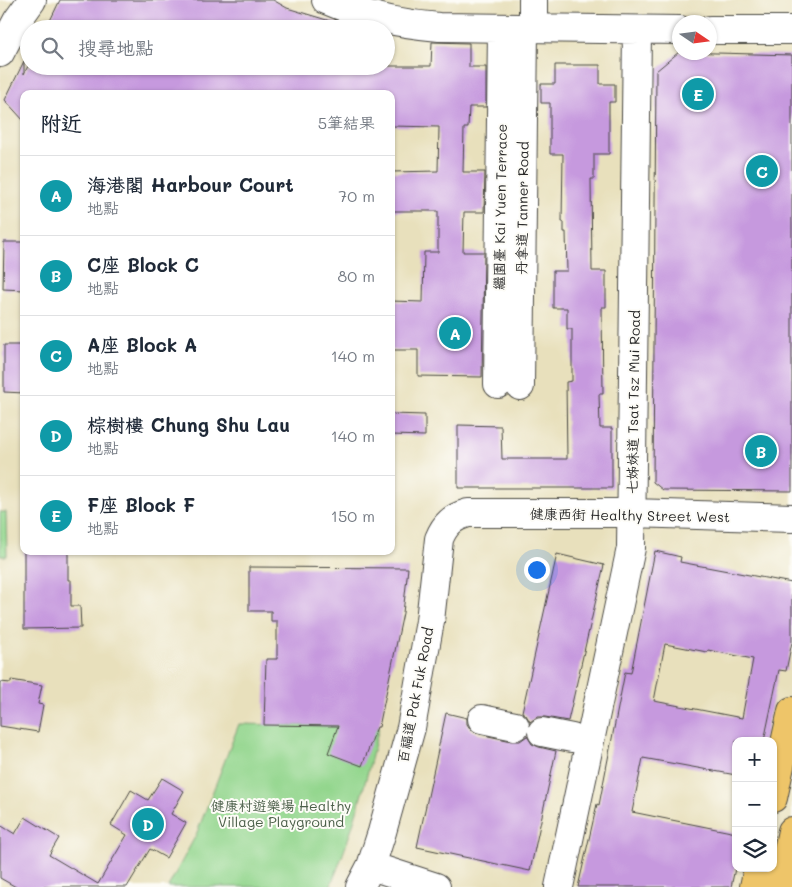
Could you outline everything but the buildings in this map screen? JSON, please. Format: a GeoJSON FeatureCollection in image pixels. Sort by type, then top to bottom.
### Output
{"type":"FeatureCollection","features":[{"type":"Feature","properties":{"kind":"main road"},"geometry":{"type":"LineString","coordinates":[[776,782],[792,711]]}},
{"type":"Feature","properties":{"kind":"main road"},"geometry":{"type":"LineString","coordinates":[[780,887],[790,839]]}},
{"type":"Feature","properties":{"kind":"main road"},"geometry":{"type":"LineString","coordinates":[[754,887],[757,872]]}},
{"type":"Feature","properties":{"kind":"street"},"geometry":{"type":"LineString","coordinates":[[0,53],[32,0]]}},
{"type":"Feature","properties":{"kind":"street"},"geometry":{"type":"LineString","coordinates":[[326,0],[364,14],[389,20]]}},
{"type":"Feature","properties":{"kind":"street","name":"丹拿道 Tanner Road"},"geometry":{"type":"LineString","coordinates":[[509,385],[520,29],[533,0]]}},
{"type":"Feature","properties":{"kind":"street"},"geometry":{"type":"LineString","coordinates":[[395,21],[439,28],[672,30]]}},
{"type":"Feature","properties":{"kind":"street","name":"七姊妹道 Tsat Tsz Mui Road"},"geometry":{"type":"LineString","coordinates":[[558,887],[630,548],[632,513],[637,30]]}},
{"type":"Feature","properties":{"kind":"street"},"geometry":{"type":"LineString","coordinates":[[717,30],[792,30]]}},
{"type":"Feature","properties":{"kind":"street","name":"健康西街 Healthy Street West"},"geometry":{"type":"LineString","coordinates":[[468,513],[632,513],[792,518]]}},
{"type":"Feature","properties":{"kind":"street","name":"百福道 Pak Fuk Road"},"geometry":{"type":"LineString","coordinates":[[365,877],[402,763],[418,692],[430,621],[439,539],[443,529],[450,521],[458,515],[468,513]]}},
{"type":"Feature","properties":{"kind":"street"},"geometry":{"type":"LineString","coordinates":[[482,719],[515,726]]}},
{"type":"Feature","properties":{"kind":"street"},"geometry":{"type":"LineString","coordinates":[[542,732],[572,738]]}},
{"type":"Feature","properties":{"kind":"street"},"geometry":{"type":"LineString","coordinates":[[365,877],[436,887]]}},
{"type":"Feature","properties":{"kind":"green space"},"geometry":{"type":"Polygon","coordinates":[[[0,512],[6,512],[7,556],[0,556],[0,512]]]}},
{"type":"Feature","properties":{"kind":"green space","name":"健康村遊樂場 Healthy Village Playground"},"geometry":{"type":"Polygon","coordinates":[[[239,724],[379,727],[352,828],[330,887],[168,887],[196,835],[239,724]]]}},
{"type":"Feature","properties":{"kind":"place","name":"F座 Block F"},"geometry":{"type":"Point","coordinates":[698,94]}},
{"type":"Feature","properties":{"kind":"place","name":"A座 Block A"},"geometry":{"type":"Point","coordinates":[762,171]}},
{"type":"Feature","properties":{"kind":"place","name":"海港閣 Harbour Court"},"geometry":{"type":"Point","coordinates":[455,333]}},
{"type":"Feature","properties":{"kind":"place","name":"C座 Block C"},"geometry":{"type":"Point","coordinates":[761,451]}},
{"type":"Feature","properties":{"kind":"place","name":"棕樹樓 Chung Shu Lau"},"geometry":{"type":"Point","coordinates":[148,824]}}]}
